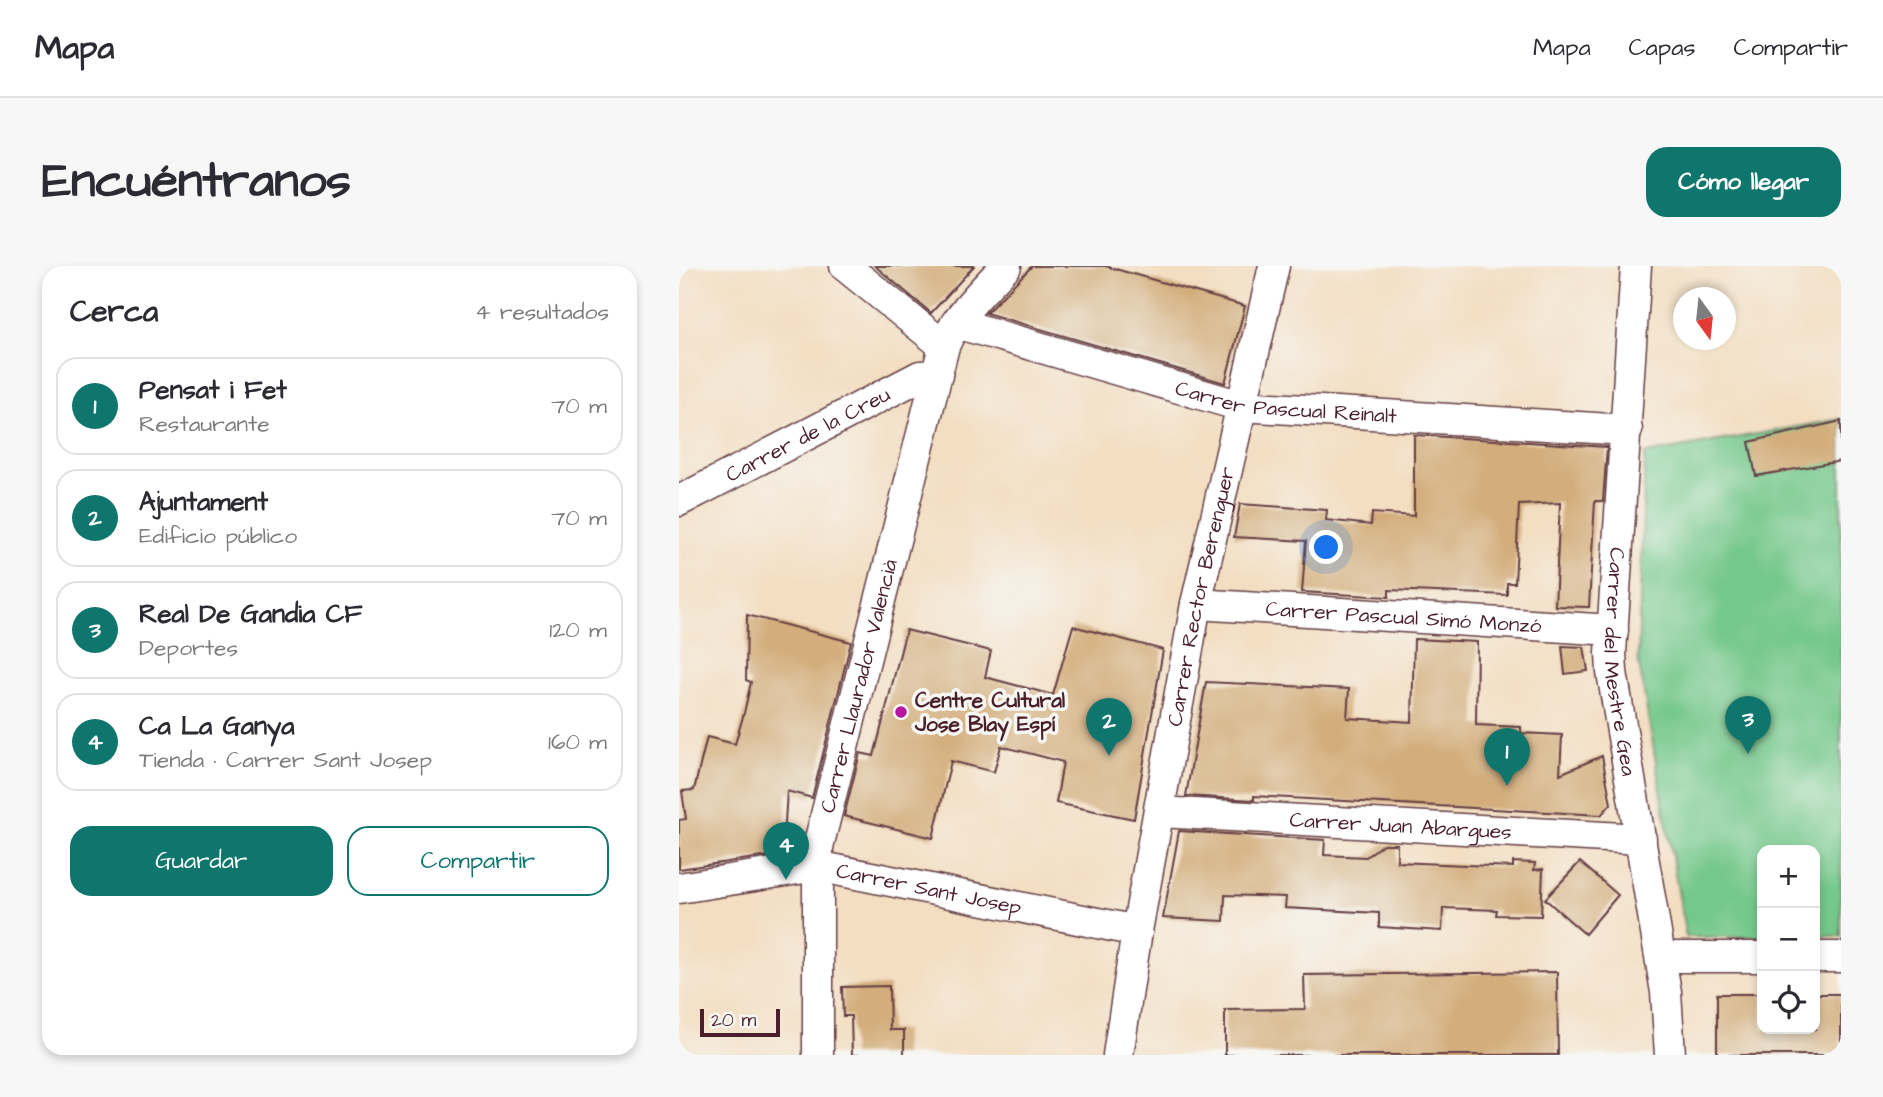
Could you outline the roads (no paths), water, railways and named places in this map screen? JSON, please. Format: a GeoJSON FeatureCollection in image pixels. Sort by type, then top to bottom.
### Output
{"type":"FeatureCollection","features":[{"type":"Feature","properties":{"kind":"street"},"geometry":{"type":"LineString","coordinates":[[845,266],[950,335],[969,305],[1006,266]]}},
{"type":"Feature","properties":{"kind":"street","name":"Carrer Rector Berenguer"},"geometry":{"type":"LineString","coordinates":[[1118,1055],[1137,930],[1196,604],[1274,266]]}},
{"type":"Feature","properties":{"kind":"street","name":"Carrer del Mestre Gea"},"geometry":{"type":"LineString","coordinates":[[1636,266],[1612,631],[1612,672],[1661,957],[1669,1020],[1670,1055]]}},
{"type":"Feature","properties":{"kind":"street","name":"Carrer Llaurador Valencià"},"geometry":{"type":"LineString","coordinates":[[818,1055],[818,848],[937,375],[950,335]]}},
{"type":"Feature","properties":{"kind":"street","name":"Carrer Pascual Reinalt"},"geometry":{"type":"LineString","coordinates":[[950,335],[1241,406],[1626,430]]}},
{"type":"Feature","properties":{"kind":"street","name":"Carrer de la Creu"},"geometry":{"type":"LineString","coordinates":[[679,501],[920,376],[937,375]]}},
{"type":"Feature","properties":{"kind":"street","name":"Carrer Pascual Simó Monzó"},"geometry":{"type":"LineString","coordinates":[[1196,604],[1612,631]]}},
{"type":"Feature","properties":{"kind":"street","name":"Carrer Juan Abargues"},"geometry":{"type":"LineString","coordinates":[[1159,812],[1641,839]]}},
{"type":"Feature","properties":{"kind":"street","name":"Carrer Sant Josep"},"geometry":{"type":"LineString","coordinates":[[679,888],[817,866],[1137,930]]}},
{"type":"Feature","properties":{"kind":"street"},"geometry":{"type":"LineString","coordinates":[[1661,957],[1757,957]]}},
{"type":"Feature","properties":{"kind":"street"},"geometry":{"type":"LineString","coordinates":[[1820,957],[1841,957]]}},
{"type":"Feature","properties":{"kind":"place","name":"Centre Cultural Jose Blay Espí"},"geometry":{"type":"Point","coordinates":[901,712]}},
{"type":"Feature","properties":{"kind":"place","name":"Real De Gandia CF"},"geometry":{"type":"Point","coordinates":[1748,754]}},
{"type":"Feature","properties":{"kind":"place","name":"Ajuntament"},"geometry":{"type":"Point","coordinates":[1109,756]}},
{"type":"Feature","properties":{"kind":"place","name":"Pensat i Fet"},"geometry":{"type":"Point","coordinates":[1507,786]}},
{"type":"Feature","properties":{"kind":"place","name":"Ca La Ganya"},"geometry":{"type":"Point","coordinates":[786,880]}}]}
